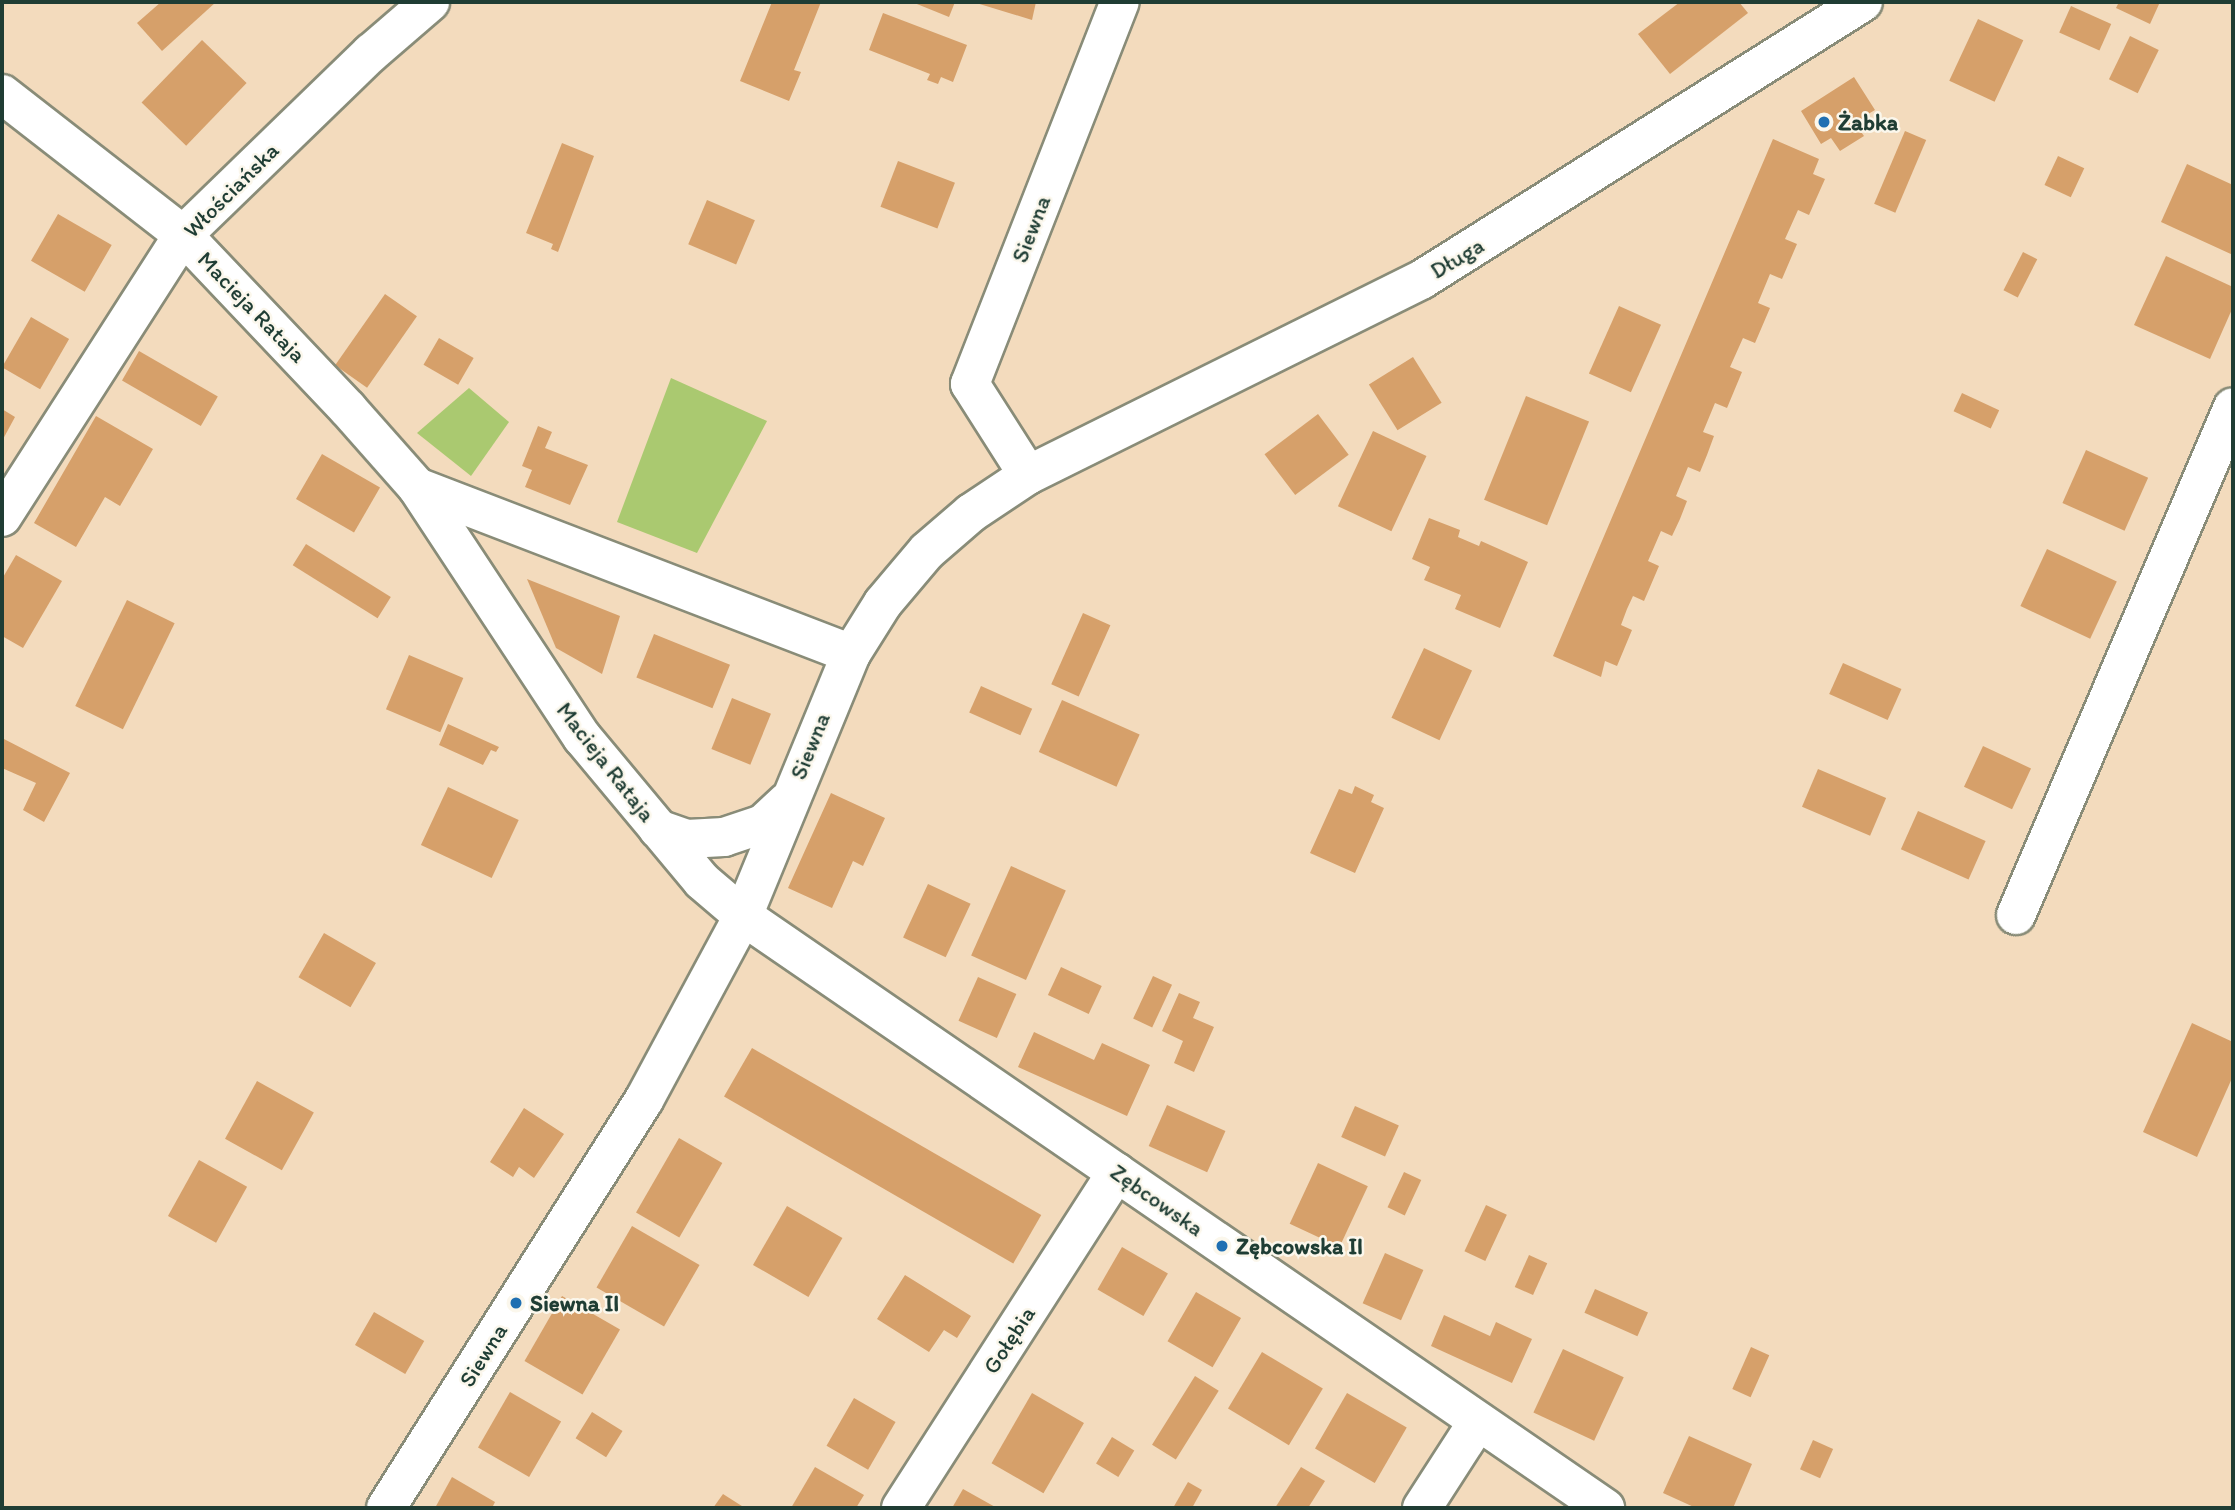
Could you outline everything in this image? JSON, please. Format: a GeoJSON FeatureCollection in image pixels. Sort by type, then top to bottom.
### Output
{"type":"FeatureCollection","features":[{"type":"Feature","properties":{"kind":"street","name":"Włościańska"},"geometry":{"type":"LineString","coordinates":[[2,517],[183,235],[430,2]]}},
{"type":"Feature","properties":{"kind":"street","name":"Siewna"},"geometry":{"type":"LineString","coordinates":[[386,1508],[644,1100],[743,916],[787,802],[851,654],[883,603],[927,551],[971,513],[1028,475],[970,384],[1119,2]]}},
{"type":"Feature","properties":{"kind":"street","name":"Długa"},"geometry":{"type":"LineString","coordinates":[[1028,475],[1421,279],[1552,201],[1863,2]]}},
{"type":"Feature","properties":{"kind":"street","name":"Macieja Rataja"},"geometry":{"type":"LineString","coordinates":[[2,94],[183,235],[417,487],[582,737],[702,881],[743,916]]}},
{"type":"Feature","properties":{"kind":"street"},"geometry":{"type":"LineString","coordinates":[[2016,915],[2233,407]]}},
{"type":"Feature","properties":{"kind":"street","name":"Macieja Rataja"},"geometry":{"type":"LineString","coordinates":[[417,487],[851,654]]}},
{"type":"Feature","properties":{"kind":"street"},"geometry":{"type":"LineString","coordinates":[[658,828],[687,839],[724,838],[763,824],[787,802]]}},
{"type":"Feature","properties":{"kind":"street","name":"Zębcowska"},"geometry":{"type":"LineString","coordinates":[[743,916],[1605,1508]]}},
{"type":"Feature","properties":{"kind":"street","name":"Gołębia"},"geometry":{"type":"LineString","coordinates":[[901,1508],[1117,1172]]}},
{"type":"Feature","properties":{"kind":"street"},"geometry":{"type":"LineString","coordinates":[[1422,1508],[1478,1421]]}},
{"type":"Feature","properties":{"kind":"green space"},"geometry":{"type":"Polygon","coordinates":[[[671,378],[767,421],[697,553],[617,522],[671,378]]]}},
{"type":"Feature","properties":{"kind":"green space"},"geometry":{"type":"Polygon","coordinates":[[[469,388],[509,422],[471,476],[417,433],[469,388]]]}},
{"type":"Feature","properties":{"kind":"building"},"geometry":{"type":"Polygon","coordinates":[[[161,2],[216,2],[162,51],[137,23],[161,2]]]}},
{"type":"Feature","properties":{"kind":"building"},"geometry":{"type":"Polygon","coordinates":[[[772,2],[821,2],[794,70],[801,72],[789,101],[740,81],[772,2]]]}},
{"type":"Feature","properties":{"kind":"building"},"geometry":{"type":"Polygon","coordinates":[[[912,2],[955,2],[949,17],[912,2]]]}},
{"type":"Feature","properties":{"kind":"building"},"geometry":{"type":"Polygon","coordinates":[[[973,2],[1036,2],[1032,20],[973,2]]]}},
{"type":"Feature","properties":{"kind":"building"},"geometry":{"type":"Polygon","coordinates":[[[1680,2],[1739,2],[1748,13],[1670,74],[1638,34],[1680,2]]]}},
{"type":"Feature","properties":{"kind":"building"},"geometry":{"type":"Polygon","coordinates":[[[2119,2],[2160,2],[2150,24],[2116,8],[2119,2]]]}},
{"type":"Feature","properties":{"kind":"building"},"geometry":{"type":"Polygon","coordinates":[[[2071,6],[2111,24],[2099,50],[2059,32],[2071,6]]]}},
{"type":"Feature","properties":{"kind":"building"},"geometry":{"type":"Polygon","coordinates":[[[883,13],[967,45],[953,82],[941,77],[938,84],[927,80],[930,74],[869,50],[883,13]]]}},
{"type":"Feature","properties":{"kind":"building"},"geometry":{"type":"Polygon","coordinates":[[[1978,19],[2023,40],[1995,102],[1949,81],[1978,19]]]}},
{"type":"Feature","properties":{"kind":"building"},"geometry":{"type":"Polygon","coordinates":[[[2130,36],[2159,50],[2138,93],[2109,79],[2130,36]]]}},
{"type":"Feature","properties":{"kind":"building"},"geometry":{"type":"Polygon","coordinates":[[[202,40],[247,83],[186,146],[142,103],[202,40]]]}},
{"type":"Feature","properties":{"kind":"building"},"geometry":{"type":"Polygon","coordinates":[[[1854,77],[1875,110],[1863,117],[1867,124],[1859,129],[1864,136],[1840,151],[1831,138],[1821,144],[1801,111],[1854,77]]]}},
{"type":"Feature","properties":{"kind":"building"},"geometry":{"type":"Polygon","coordinates":[[[1905,131],[1926,140],[1895,213],[1874,204],[1905,131]]]}},
{"type":"Feature","properties":{"kind":"building"},"geometry":{"type":"Polygon","coordinates":[[[1773,139],[1819,159],[1813,174],[1825,179],[1809,215],[1798,210],[1785,239],[1797,244],[1782,279],[1770,274],[1758,303],[1770,308],[1755,343],[1743,338],[1730,367],[1742,372],[1727,408],[1715,403],[1703,432],[1714,436],[1700,472],[1688,467],[1676,496],[1687,501],[1680,519],[1672,536],[1661,531],[1648,561],[1659,566],[1644,601],[1633,596],[1621,625],[1632,630],[1617,666],[1605,661],[1601,677],[1553,656],[1773,139]]]}},
{"type":"Feature","properties":{"kind":"building"},"geometry":{"type":"Polygon","coordinates":[[[562,143],[594,156],[558,252],[551,249],[553,244],[526,233],[562,143]]]}},
{"type":"Feature","properties":{"kind":"building"},"geometry":{"type":"Polygon","coordinates":[[[2058,156],[2084,168],[2071,197],[2044,185],[2058,156]]]}},
{"type":"Feature","properties":{"kind":"building"},"geometry":{"type":"Polygon","coordinates":[[[898,161],[955,183],[937,229],[880,207],[898,161]]]}},
{"type":"Feature","properties":{"kind":"building"},"geometry":{"type":"Polygon","coordinates":[[[2187,164],[2233,185],[2233,255],[2161,222],[2187,164]]]}},
{"type":"Feature","properties":{"kind":"building"},"geometry":{"type":"Polygon","coordinates":[[[707,200],[755,220],[736,265],[688,244],[707,200]]]}},
{"type":"Feature","properties":{"kind":"building"},"geometry":{"type":"Polygon","coordinates":[[[58,214],[112,245],[85,292],[31,261],[58,214]]]}},
{"type":"Feature","properties":{"kind":"building"},"geometry":{"type":"Polygon","coordinates":[[[2023,252],[2037,259],[2018,298],[2003,290],[2023,252]]]}},
{"type":"Feature","properties":{"kind":"building"},"geometry":{"type":"Polygon","coordinates":[[[2166,256],[2233,287],[2233,307],[2210,359],[2134,325],[2166,256]]]}},
{"type":"Feature","properties":{"kind":"building"},"geometry":{"type":"Polygon","coordinates":[[[385,294],[417,316],[367,388],[335,365],[385,294]]]}},
{"type":"Feature","properties":{"kind":"building"},"geometry":{"type":"Polygon","coordinates":[[[1619,306],[1661,325],[1631,392],[1589,374],[1619,306]]]}},
{"type":"Feature","properties":{"kind":"building"},"geometry":{"type":"Polygon","coordinates":[[[31,317],[69,339],[40,389],[2,367],[31,317]]]}},
{"type":"Feature","properties":{"kind":"building"},"geometry":{"type":"Polygon","coordinates":[[[439,338],[474,358],[458,385],[424,365],[439,338]]]}},
{"type":"Feature","properties":{"kind":"building"},"geometry":{"type":"Polygon","coordinates":[[[139,351],[218,396],[201,426],[122,380],[139,351]]]}},
{"type":"Feature","properties":{"kind":"building"},"geometry":{"type":"Polygon","coordinates":[[[1413,357],[1442,403],[1398,430],[1369,385],[1413,357]]]}},
{"type":"Feature","properties":{"kind":"building"},"geometry":{"type":"Polygon","coordinates":[[[1962,393],[1999,410],[1991,428],[1954,411],[1962,393]]]}},
{"type":"Feature","properties":{"kind":"building"},"geometry":{"type":"Polygon","coordinates":[[[1526,396],[1589,421],[1547,525],[1484,500],[1526,396]]]}},
{"type":"Feature","properties":{"kind":"building"},"geometry":{"type":"Polygon","coordinates":[[[2,409],[15,417],[2,441],[2,409]]]}},
{"type":"Feature","properties":{"kind":"building"},"geometry":{"type":"Polygon","coordinates":[[[1318,414],[1349,455],[1295,495],[1264,454],[1318,414]]]}},
{"type":"Feature","properties":{"kind":"building"},"geometry":{"type":"Polygon","coordinates":[[[96,416],[153,449],[120,506],[105,497],[76,547],[34,523],[96,416]]]}},
{"type":"Feature","properties":{"kind":"building"},"geometry":{"type":"Polygon","coordinates":[[[538,426],[552,432],[545,448],[588,465],[570,505],[525,487],[532,470],[522,466],[538,426]]]}},
{"type":"Feature","properties":{"kind":"building"},"geometry":{"type":"Polygon","coordinates":[[[1373,431],[1426,456],[1391,531],[1338,506],[1373,431]]]}},
{"type":"Feature","properties":{"kind":"building"},"geometry":{"type":"Polygon","coordinates":[[[2086,450],[2148,478],[2125,531],[2062,503],[2086,450]]]}},
{"type":"Feature","properties":{"kind":"building"},"geometry":{"type":"Polygon","coordinates":[[[322,454],[380,488],[354,533],[296,499],[322,454]]]}},
{"type":"Feature","properties":{"kind":"building"},"geometry":{"type":"Polygon","coordinates":[[[1429,518],[1460,530],[1458,537],[1479,546],[1481,541],[1528,562],[1500,628],[1455,609],[1461,595],[1424,580],[1430,567],[1412,559],[1429,518]]]}},
{"type":"Feature","properties":{"kind":"building"},"geometry":{"type":"Polygon","coordinates":[[[306,544],[391,597],[378,618],[293,565],[306,544]]]}},
{"type":"Feature","properties":{"kind":"building"},"geometry":{"type":"Polygon","coordinates":[[[2047,549],[2117,582],[2090,639],[2020,606],[2047,549]]]}},
{"type":"Feature","properties":{"kind":"building"},"geometry":{"type":"Polygon","coordinates":[[[16,555],[62,581],[23,648],[2,636],[2,579],[16,555]]]}},
{"type":"Feature","properties":{"kind":"building"},"geometry":{"type":"Polygon","coordinates":[[[527,579],[620,616],[602,674],[556,648],[527,579]]]}},
{"type":"Feature","properties":{"kind":"building"},"geometry":{"type":"Polygon","coordinates":[[[127,600],[175,623],[123,729],[75,706],[127,600]]]}},
{"type":"Feature","properties":{"kind":"building"},"geometry":{"type":"Polygon","coordinates":[[[1083,613],[1110,625],[1079,696],[1051,684],[1083,613]]]}},
{"type":"Feature","properties":{"kind":"building"},"geometry":{"type":"Polygon","coordinates":[[[654,634],[730,665],[712,708],[636,678],[654,634]]]}},
{"type":"Feature","properties":{"kind":"building"},"geometry":{"type":"Polygon","coordinates":[[[1424,648],[1472,670],[1439,740],[1391,718],[1424,648]]]}},
{"type":"Feature","properties":{"kind":"building"},"geometry":{"type":"Polygon","coordinates":[[[409,655],[463,678],[440,732],[386,709],[409,655]]]}},
{"type":"Feature","properties":{"kind":"building"},"geometry":{"type":"Polygon","coordinates":[[[1843,663],[1901,689],[1888,720],[1829,694],[1843,663]]]}},
{"type":"Feature","properties":{"kind":"building"},"geometry":{"type":"Polygon","coordinates":[[[981,686],[1032,709],[1020,735],[969,712],[981,686]]]}},
{"type":"Feature","properties":{"kind":"building"},"geometry":{"type":"Polygon","coordinates":[[[732,698],[771,714],[750,765],[711,749],[732,698]]]}},
{"type":"Feature","properties":{"kind":"building"},"geometry":{"type":"Polygon","coordinates":[[[1062,700],[1140,735],[1116,787],[1039,752],[1062,700]]]}},
{"type":"Feature","properties":{"kind":"building"},"geometry":{"type":"Polygon","coordinates":[[[448,724],[499,747],[496,752],[491,750],[483,765],[439,745],[448,724]]]}},
{"type":"Feature","properties":{"kind":"building"},"geometry":{"type":"Polygon","coordinates":[[[2,738],[70,773],[44,822],[23,810],[36,783],[2,768],[2,738]]]}},
{"type":"Feature","properties":{"kind":"building"},"geometry":{"type":"Polygon","coordinates":[[[1983,746],[2031,768],[2012,809],[1964,787],[1983,746]]]}},
{"type":"Feature","properties":{"kind":"building"},"geometry":{"type":"Polygon","coordinates":[[[1818,769],[1886,798],[1870,836],[1802,807],[1818,769]]]}},
{"type":"Feature","properties":{"kind":"building"},"geometry":{"type":"Polygon","coordinates":[[[1355,786],[1374,795],[1371,802],[1384,808],[1355,873],[1310,853],[1339,789],[1352,794],[1355,786]]]}},
{"type":"Feature","properties":{"kind":"building"},"geometry":{"type":"Polygon","coordinates":[[[448,787],[519,820],[492,878],[421,845],[448,787]]]}},
{"type":"Feature","properties":{"kind":"building"},"geometry":{"type":"Polygon","coordinates":[[[831,793],[885,818],[863,866],[853,861],[832,908],[788,888],[831,793]]]}},
{"type":"Feature","properties":{"kind":"building"},"geometry":{"type":"Polygon","coordinates":[[[1918,811],[1986,841],[1969,879],[1901,849],[1918,811]]]}},
{"type":"Feature","properties":{"kind":"building"},"geometry":{"type":"Polygon","coordinates":[[[1011,866],[1066,890],[1026,980],[971,956],[1011,866]]]}},
{"type":"Feature","properties":{"kind":"building"},"geometry":{"type":"Polygon","coordinates":[[[928,884],[971,904],[946,957],[903,937],[928,884]]]}},
{"type":"Feature","properties":{"kind":"building"},"geometry":{"type":"Polygon","coordinates":[[[324,933],[376,963],[350,1007],[298,977],[324,933]]]}},
{"type":"Feature","properties":{"kind":"building"},"geometry":{"type":"Polygon","coordinates":[[[1061,967],[1102,986],[1089,1014],[1048,995],[1061,967]]]}},
{"type":"Feature","properties":{"kind":"building"},"geometry":{"type":"Polygon","coordinates":[[[1153,976],[1172,985],[1152,1027],[1133,1019],[1153,976]]]}},
{"type":"Feature","properties":{"kind":"building"},"geometry":{"type":"Polygon","coordinates":[[[978,977],[1016,994],[997,1038],[958,1021],[978,977]]]}},
{"type":"Feature","properties":{"kind":"building"},"geometry":{"type":"Polygon","coordinates":[[[1179,993],[1200,1002],[1193,1018],[1214,1027],[1194,1072],[1174,1063],[1183,1041],[1162,1031],[1179,993]]]}},
{"type":"Feature","properties":{"kind":"building"},"geometry":{"type":"Polygon","coordinates":[[[2192,1023],[2233,1042],[2233,1076],[2197,1157],[2143,1132],[2192,1023]]]}},
{"type":"Feature","properties":{"kind":"building"},"geometry":{"type":"Polygon","coordinates":[[[1034,1032],[1094,1060],[1102,1043],[1150,1065],[1127,1116],[1018,1067],[1034,1032]]]}},
{"type":"Feature","properties":{"kind":"building"},"geometry":{"type":"Polygon","coordinates":[[[752,1048],[1041,1215],[1013,1263],[724,1096],[752,1048]]]}},
{"type":"Feature","properties":{"kind":"building"},"geometry":{"type":"Polygon","coordinates":[[[257,1081],[314,1113],[282,1170],[225,1139],[257,1081]]]}},
{"type":"Feature","properties":{"kind":"building"},"geometry":{"type":"Polygon","coordinates":[[[1167,1105],[1225,1131],[1207,1172],[1149,1146],[1167,1105]]]}},
{"type":"Feature","properties":{"kind":"building"},"geometry":{"type":"Polygon","coordinates":[[[1355,1106],[1399,1126],[1385,1157],[1341,1137],[1355,1106]]]}},
{"type":"Feature","properties":{"kind":"building"},"geometry":{"type":"Polygon","coordinates":[[[524,1108],[564,1134],[534,1178],[519,1167],[513,1177],[490,1162],[524,1108]]]}},
{"type":"Feature","properties":{"kind":"building"},"geometry":{"type":"Polygon","coordinates":[[[679,1138],[722,1163],[679,1237],[636,1212],[679,1138]]]}},
{"type":"Feature","properties":{"kind":"building"},"geometry":{"type":"Polygon","coordinates":[[[199,1160],[247,1187],[216,1243],[168,1216],[199,1160]]]}},
{"type":"Feature","properties":{"kind":"building"},"geometry":{"type":"Polygon","coordinates":[[[1318,1163],[1368,1186],[1340,1247],[1290,1224],[1318,1163]]]}},
{"type":"Feature","properties":{"kind":"building"},"geometry":{"type":"Polygon","coordinates":[[[1404,1172],[1421,1180],[1405,1215],[1388,1207],[1404,1172]]]}},
{"type":"Feature","properties":{"kind":"building"},"geometry":{"type":"Polygon","coordinates":[[[1486,1205],[1507,1215],[1485,1261],[1464,1251],[1486,1205]]]}},
{"type":"Feature","properties":{"kind":"building"},"geometry":{"type":"Polygon","coordinates":[[[787,1206],[842,1238],[808,1297],[753,1265],[787,1206]]]}},
{"type":"Feature","properties":{"kind":"building"},"geometry":{"type":"Polygon","coordinates":[[[632,1226],[700,1265],[664,1326],[596,1287],[632,1226]]]}},
{"type":"Feature","properties":{"kind":"building"},"geometry":{"type":"Polygon","coordinates":[[[1122,1247],[1168,1274],[1143,1316],[1098,1289],[1122,1247]]]}},
{"type":"Feature","properties":{"kind":"building"},"geometry":{"type":"Polygon","coordinates":[[[1385,1253],[1423,1270],[1401,1320],[1363,1303],[1385,1253]]]}},
{"type":"Feature","properties":{"kind":"building"},"geometry":{"type":"Polygon","coordinates":[[[1529,1255],[1547,1263],[1533,1295],[1515,1287],[1529,1255]]]}},
{"type":"Feature","properties":{"kind":"building"},"geometry":{"type":"Polygon","coordinates":[[[905,1275],[971,1316],[957,1338],[944,1330],[929,1352],[877,1319],[905,1275]]]}},
{"type":"Feature","properties":{"kind":"building"},"geometry":{"type":"Polygon","coordinates":[[[1595,1289],[1648,1313],[1637,1336],[1584,1313],[1595,1289]]]}},
{"type":"Feature","properties":{"kind":"building"},"geometry":{"type":"Polygon","coordinates":[[[1196,1292],[1241,1318],[1213,1367],[1168,1341],[1196,1292]]]}},
{"type":"Feature","properties":{"kind":"building"},"geometry":{"type":"Polygon","coordinates":[[[562,1296],[620,1330],[583,1394],[524,1361],[562,1296]]]}},
{"type":"Feature","properties":{"kind":"building"},"geometry":{"type":"Polygon","coordinates":[[[374,1312],[424,1341],[405,1374],[355,1345],[374,1312]]]}},
{"type":"Feature","properties":{"kind":"building"},"geometry":{"type":"Polygon","coordinates":[[[1444,1315],[1490,1336],[1496,1322],[1532,1339],[1512,1383],[1431,1346],[1444,1315]]]}},
{"type":"Feature","properties":{"kind":"building"},"geometry":{"type":"Polygon","coordinates":[[[1751,1347],[1769,1355],[1751,1397],[1732,1389],[1751,1347]]]}},
{"type":"Feature","properties":{"kind":"building"},"geometry":{"type":"Polygon","coordinates":[[[1563,1349],[1624,1377],[1594,1441],[1533,1412],[1563,1349]]]}},
{"type":"Feature","properties":{"kind":"building"},"geometry":{"type":"Polygon","coordinates":[[[1262,1352],[1323,1389],[1289,1445],[1228,1409],[1262,1352]]]}},
{"type":"Feature","properties":{"kind":"building"},"geometry":{"type":"Polygon","coordinates":[[[1195,1376],[1219,1391],[1176,1460],[1152,1445],[1195,1376]]]}},
{"type":"Feature","properties":{"kind":"building"},"geometry":{"type":"Polygon","coordinates":[[[510,1392],[561,1422],[529,1477],[478,1447],[510,1392]]]}},
{"type":"Feature","properties":{"kind":"building"},"geometry":{"type":"Polygon","coordinates":[[[1032,1393],[1084,1423],[1043,1493],[992,1463],[1032,1393]]]}},
{"type":"Feature","properties":{"kind":"building"},"geometry":{"type":"Polygon","coordinates":[[[1347,1393],[1407,1428],[1375,1483],[1315,1448],[1347,1393]]]}},
{"type":"Feature","properties":{"kind":"building"},"geometry":{"type":"Polygon","coordinates":[[[854,1398],[896,1422],[868,1470],[826,1446],[854,1398]]]}},
{"type":"Feature","properties":{"kind":"building"},"geometry":{"type":"Polygon","coordinates":[[[592,1412],[623,1431],[606,1457],[576,1438],[592,1412]]]}},
{"type":"Feature","properties":{"kind":"building"},"geometry":{"type":"Polygon","coordinates":[[[1689,1436],[1752,1464],[1733,1508],[1696,1508],[1663,1493],[1689,1436]]]}},
{"type":"Feature","properties":{"kind":"building"},"geometry":{"type":"Polygon","coordinates":[[[1112,1437],[1134,1450],[1118,1477],[1096,1464],[1112,1437]]]}},
{"type":"Feature","properties":{"kind":"building"},"geometry":{"type":"Polygon","coordinates":[[[1813,1440],[1833,1449],[1820,1478],[1800,1469],[1813,1440]]]}},
{"type":"Feature","properties":{"kind":"building"},"geometry":{"type":"Polygon","coordinates":[[[815,1467],[864,1495],[856,1508],[791,1508],[815,1467]]]}},
{"type":"Feature","properties":{"kind":"building"},"geometry":{"type":"Polygon","coordinates":[[[1301,1467],[1325,1481],[1308,1508],[1275,1508],[1301,1467]]]}},
{"type":"Feature","properties":{"kind":"building"},"geometry":{"type":"Polygon","coordinates":[[[452,1477],[495,1502],[492,1508],[435,1508],[452,1477]]]}},
{"type":"Feature","properties":{"kind":"building"},"geometry":{"type":"Polygon","coordinates":[[[1188,1482],[1202,1490],[1192,1508],[1173,1508],[1188,1482]]]}},
{"type":"Feature","properties":{"kind":"building"},"geometry":{"type":"Polygon","coordinates":[[[963,1489],[997,1508],[952,1508],[963,1489]]]}},
{"type":"Feature","properties":{"kind":"building"},"geometry":{"type":"Polygon","coordinates":[[[723,1494],[745,1508],[713,1508],[723,1494]]]}},
{"type":"Feature","properties":{"kind":"place","name":"Żabka"},"geometry":{"type":"Point","coordinates":[1824,122]}},
{"type":"Feature","properties":{"kind":"place","name":"Zębcowska II"},"geometry":{"type":"Point","coordinates":[1222,1246]}},
{"type":"Feature","properties":{"kind":"place","name":"Siewna II"},"geometry":{"type":"Point","coordinates":[516,1303]}}]}
